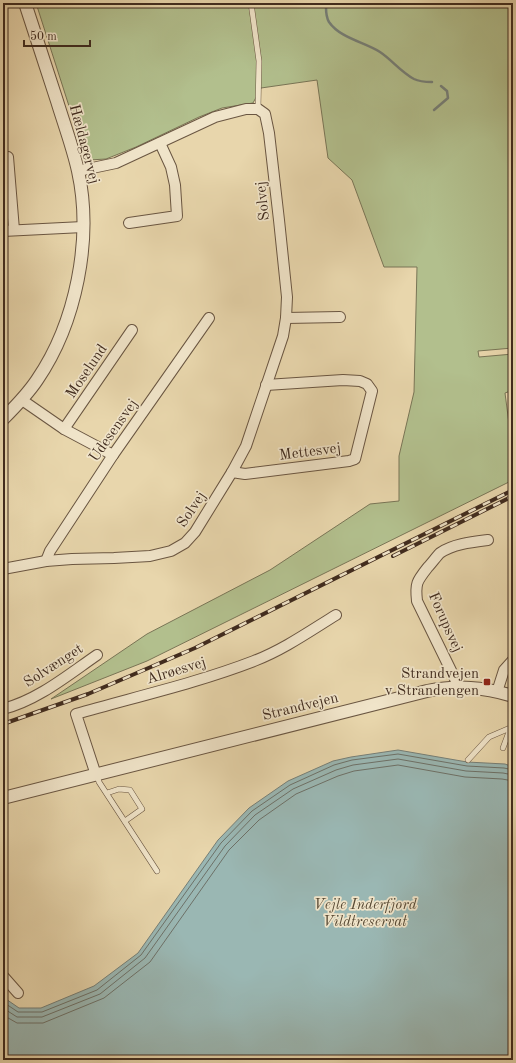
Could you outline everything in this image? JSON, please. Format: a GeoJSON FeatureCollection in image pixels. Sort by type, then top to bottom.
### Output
{"type":"FeatureCollection","features":[{"type":"Feature","properties":{"kind":"street","name":"Hældagervej"},"geometry":{"type":"LineString","coordinates":[[3,420],[22,400],[37,380],[62,334],[76,286],[82,256],[82,198],[78,171],[64,122],[25,3]]}},
{"type":"Feature","properties":{"kind":"street"},"geometry":{"type":"LineString","coordinates":[[78,171],[116,163],[215,117],[246,109],[258,109]]}},
{"type":"Feature","properties":{"kind":"street","name":"Solvej"},"geometry":{"type":"LineString","coordinates":[[3,569],[46,561],[150,556],[170,551],[184,543],[195,532],[232,472],[246,446],[283,336],[286,318],[287,297],[269,133],[265,114],[258,109]]}},
{"type":"Feature","properties":{"kind":"street"},"geometry":{"type":"LineString","coordinates":[[128,223],[177,216],[175,185],[171,167],[160,143]]}},
{"type":"Feature","properties":{"kind":"street"},"geometry":{"type":"LineString","coordinates":[[8,157],[14,230]]}},
{"type":"Feature","properties":{"kind":"street"},"geometry":{"type":"LineString","coordinates":[[3,231],[83,227]]}},
{"type":"Feature","properties":{"kind":"street"},"geometry":{"type":"LineString","coordinates":[[286,318],[340,317]]}},
{"type":"Feature","properties":{"kind":"street","name":"Udesensvej"},"geometry":{"type":"LineString","coordinates":[[46,561],[50,551],[113,455],[209,318]]}},
{"type":"Feature","properties":{"kind":"street","name":"Moselund"},"geometry":{"type":"LineString","coordinates":[[64,429],[132,330]]}},
{"type":"Feature","properties":{"kind":"street","name":"Mettesvej"},"geometry":{"type":"LineString","coordinates":[[232,472],[245,474],[355,459],[372,391],[368,384],[360,381],[343,380],[266,385]]}},
{"type":"Feature","properties":{"kind":"street"},"geometry":{"type":"LineString","coordinates":[[22,400],[64,429],[113,455]]}},
{"type":"Feature","properties":{"kind":"street","name":"Forupsvej"},"geometry":{"type":"LineString","coordinates":[[459,687],[417,601],[415,587],[420,576],[440,554],[462,544],[488,540]]}},
{"type":"Feature","properties":{"kind":"street","name":"Alrøesvej"},"geometry":{"type":"LineString","coordinates":[[96,775],[76,714],[255,661],[290,643],[336,615]]}},
{"type":"Feature","properties":{"kind":"street","name":"Solvænget"},"geometry":{"type":"LineString","coordinates":[[3,709],[32,698],[97,655]]}},
{"type":"Feature","properties":{"kind":"street"},"geometry":{"type":"LineString","coordinates":[[497,692],[504,670],[513,660]]}},
{"type":"Feature","properties":{"kind":"street","name":"Strandvejen"},"geometry":{"type":"LineString","coordinates":[[3,798],[427,691],[459,687],[478,688],[513,696]]}},
{"type":"Feature","properties":{"kind":"street"},"geometry":{"type":"LineString","coordinates":[[3,976],[18,993]]}},
{"type":"Feature","properties":{"kind":"lane"},"geometry":{"type":"LineString","coordinates":[[251,3],[259,61],[258,109]]}},
{"type":"Feature","properties":{"kind":"lane"},"geometry":{"type":"LineString","coordinates":[[503,748],[513,721]]}},
{"type":"Feature","properties":{"kind":"lane"},"geometry":{"type":"LineString","coordinates":[[468,760],[489,737],[510,728]]}},
{"type":"Feature","properties":{"kind":"lane"},"geometry":{"type":"LineString","coordinates":[[96,775],[157,871]]}},
{"type":"Feature","properties":{"kind":"lane"},"geometry":{"type":"LineString","coordinates":[[107,793],[119,789],[130,790],[142,809],[125,821]]}},
{"type":"Feature","properties":{"kind":"green space"},"geometry":{"type":"Polygon","coordinates":[[[36,3],[513,3],[513,348],[478,351],[479,357],[513,354],[513,390],[505,393],[511,439],[513,439],[513,480],[147,661],[51,699],[147,634],[270,570],[370,504],[399,501],[399,456],[414,392],[417,267],[384,267],[352,180],[328,158],[317,80],[261,88],[253,103],[222,108],[106,159],[89,160],[85,156],[36,3]]]}},
{"type":"Feature","properties":{"kind":"water","name":"Vejle Inderfjord Vildtreservat"},"geometry":{"type":"Polygon","coordinates":[[[398,750],[467,762],[505,764],[513,767],[513,1060],[3,1060],[3,997],[19,1008],[41,1008],[94,986],[138,953],[218,840],[249,808],[288,781],[333,761],[398,750]]]}},
{"type":"Feature","properties":{"kind":"waterway"},"geometry":{"type":"LineString","coordinates":[[326,7],[329,22],[339,32],[374,48],[414,79],[432,82]]}},
{"type":"Feature","properties":{"kind":"waterway"},"geometry":{"type":"LineString","coordinates":[[434,110],[448,98],[447,91],[441,86]]}},
{"type":"Feature","properties":{"kind":"railway"},"geometry":{"type":"LineString","coordinates":[[3,724],[88,694],[195,648],[513,490]]}},
{"type":"Feature","properties":{"kind":"railway"},"geometry":{"type":"LineString","coordinates":[[393,556],[513,496]]}},
{"type":"Feature","properties":{"kind":"place","name":"Strandvejen v Strandengen"},"geometry":{"type":"Point","coordinates":[487,682]}}]}
